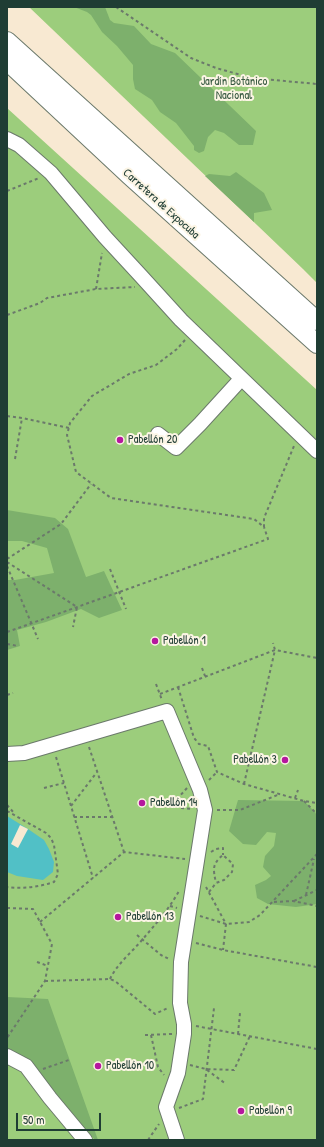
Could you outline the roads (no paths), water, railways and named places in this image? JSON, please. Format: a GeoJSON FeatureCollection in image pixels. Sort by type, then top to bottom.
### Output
{"type":"FeatureCollection","features":[{"type":"Feature","properties":{"kind":"main road","name":"Carretera de Expocuba"},"geometry":{"type":"LineString","coordinates":[[7,41],[317,322]]}},
{"type":"Feature","properties":{"kind":"main road","name":"Carretera de Expocuba"},"geometry":{"type":"LineString","coordinates":[[7,62],[130,176],[317,344]]}},
{"type":"Feature","properties":{"kind":"lane"},"geometry":{"type":"LineString","coordinates":[[7,138],[19,145],[51,173],[104,237],[181,320],[317,451]]}},
{"type":"Feature","properties":{"kind":"lane"},"geometry":{"type":"LineString","coordinates":[[158,434],[176,448],[241,379]]}},
{"type":"Feature","properties":{"kind":"lane"},"geometry":{"type":"LineString","coordinates":[[7,754],[24,753],[167,711],[196,779],[205,810],[181,962],[180,1003],[184,1029],[178,1073],[166,1107],[177,1140]]}},
{"type":"Feature","properties":{"kind":"lane"},"geometry":{"type":"LineString","coordinates":[[7,1056],[26,1066],[85,1140]]}},
{"type":"Feature","properties":{"kind":"water"},"geometry":{"type":"Polygon","coordinates":[[[7,816],[44,840],[54,862],[53,872],[43,880],[17,876],[7,872],[7,816]]]}},
{"type":"Feature","properties":{"kind":"place","name":"Pabellón 20"},"geometry":{"type":"Point","coordinates":[120,440]}},
{"type":"Feature","properties":{"kind":"place","name":"Pabellón 1"},"geometry":{"type":"Point","coordinates":[155,641]}},
{"type":"Feature","properties":{"kind":"place","name":"Pabellón 3"},"geometry":{"type":"Point","coordinates":[285,760]}},
{"type":"Feature","properties":{"kind":"place","name":"Pabellón 14"},"geometry":{"type":"Point","coordinates":[142,803]}},
{"type":"Feature","properties":{"kind":"place","name":"Pabellón 13"},"geometry":{"type":"Point","coordinates":[118,917]}},
{"type":"Feature","properties":{"kind":"place","name":"Pabellón 10"},"geometry":{"type":"Point","coordinates":[98,1066]}},
{"type":"Feature","properties":{"kind":"place","name":"Pabellón 9"},"geometry":{"type":"Point","coordinates":[241,1111]}},
{"type":"Feature","properties":{"kind":"park label","name":"Jardín Botánico Nacional"},"geometry":{"type":"Point","coordinates":[234,89]}}]}
